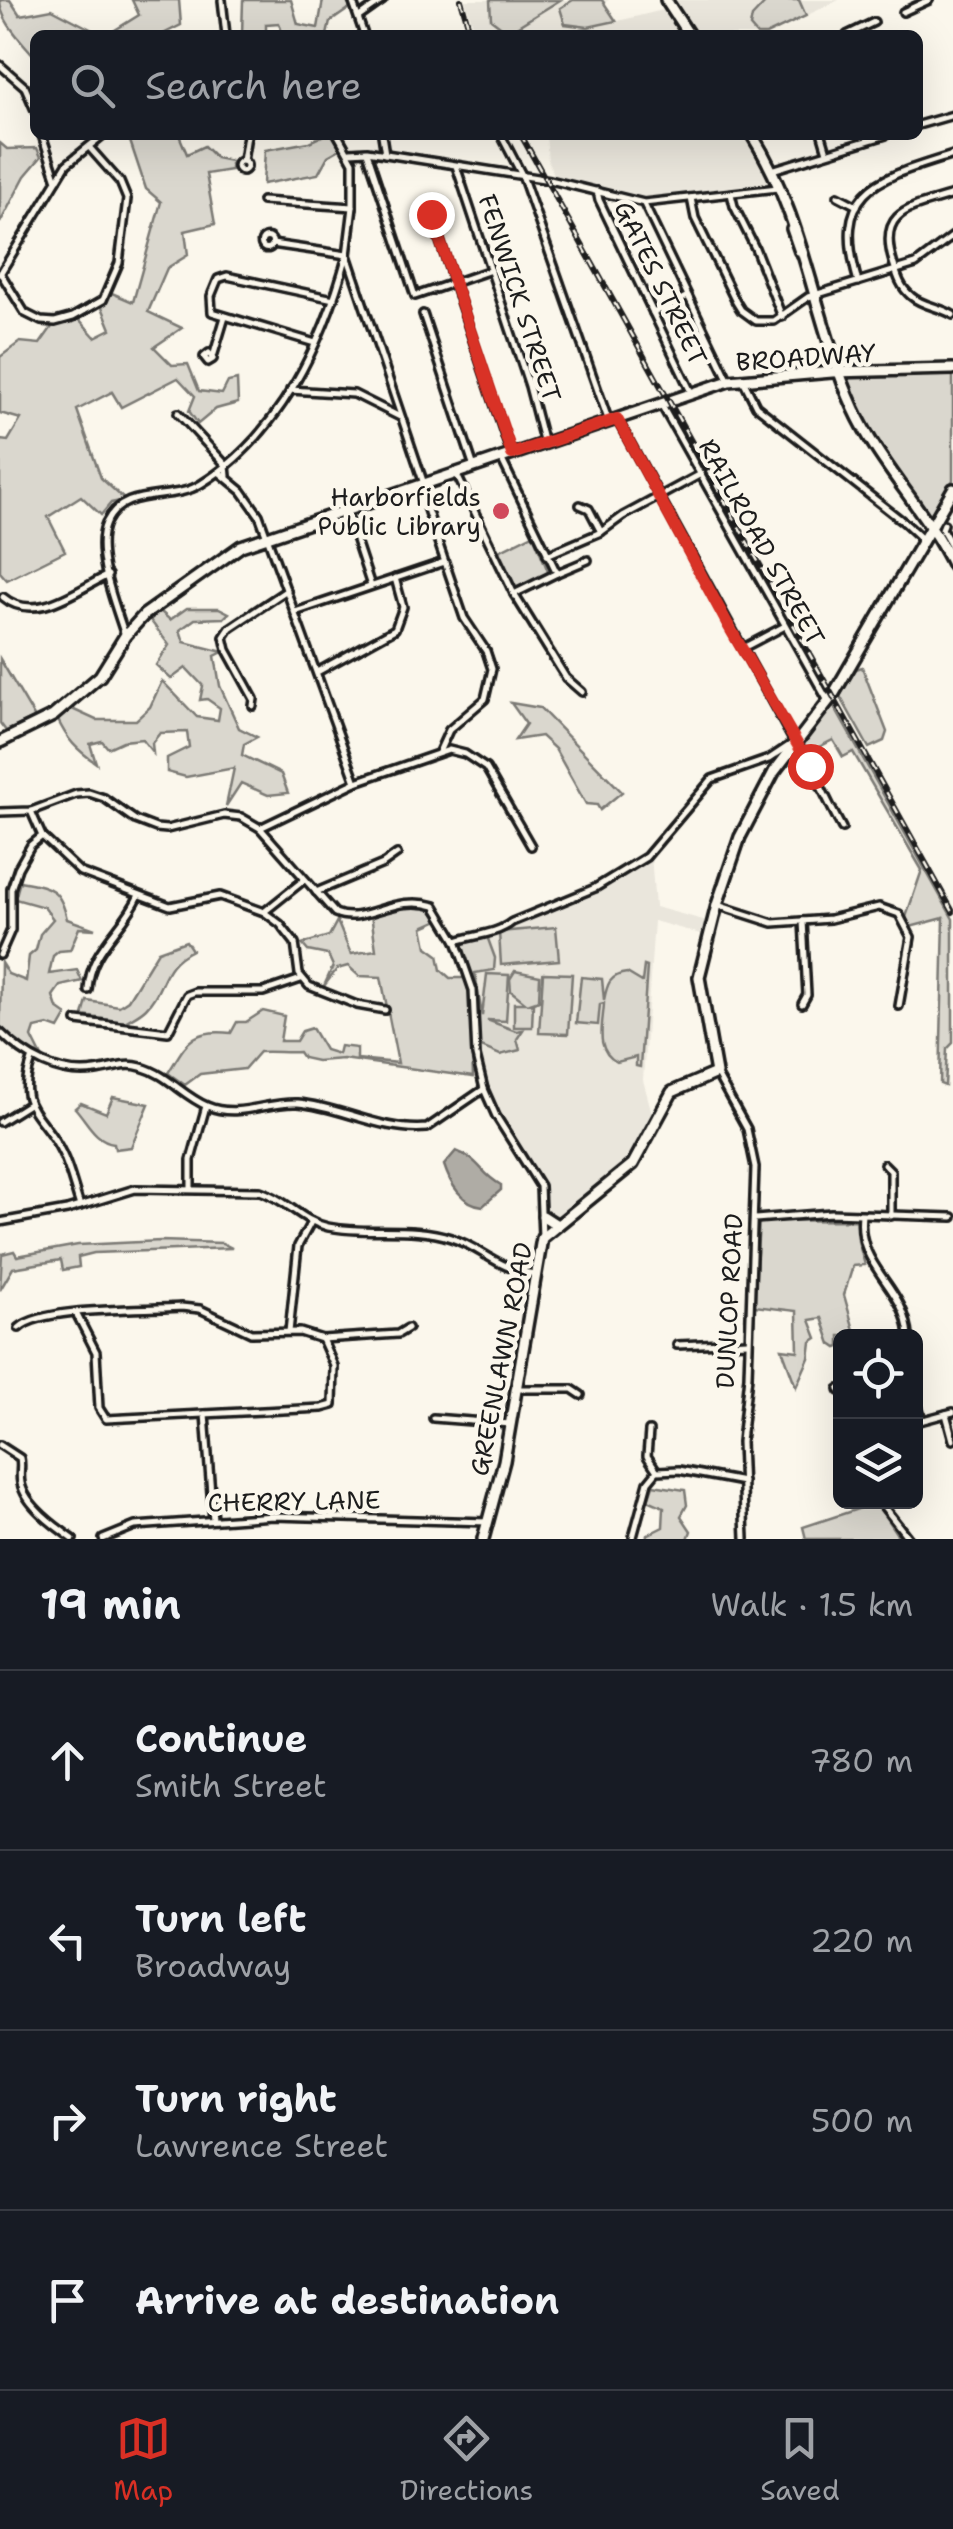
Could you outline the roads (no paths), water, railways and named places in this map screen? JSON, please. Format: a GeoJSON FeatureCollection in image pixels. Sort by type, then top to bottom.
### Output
{"type":"FeatureCollection","features":[{"type":"Feature","properties":{"kind":"main road"},"geometry":{"type":"LineString","coordinates":[[666,0],[686,30]]}},
{"type":"Feature","properties":{"kind":"main road"},"geometry":{"type":"LineString","coordinates":[[755,140],[772,170],[840,371],[867,435],[951,557]]}},
{"type":"Feature","properties":{"kind":"main road","name":"BROADWAY"},"geometry":{"type":"LineString","coordinates":[[0,742],[53,716],[100,676],[124,636],[144,615],[241,546],[690,392],[730,382],[840,371],[953,369]]}},
{"type":"Feature","properties":{"kind":"main road"},"geometry":{"type":"LineString","coordinates":[[716,1073],[699,977],[716,905],[743,832],[774,772],[830,698],[953,489]]}},
{"type":"Feature","properties":{"kind":"main road"},"geometry":{"type":"LineString","coordinates":[[919,548],[931,542],[951,557]]}},
{"type":"Feature","properties":{"kind":"main road"},"geometry":{"type":"LineString","coordinates":[[769,759],[774,772]]}},
{"type":"Feature","properties":{"kind":"main road","name":"GREENLAWN ROAD"},"geometry":{"type":"LineString","coordinates":[[483,1539],[517,1389],[542,1238],[634,1164],[672,1092],[716,1073]]}},
{"type":"Feature","properties":{"kind":"main road"},"geometry":{"type":"LineString","coordinates":[[543,1216],[557,1225]]}},
{"type":"Feature","properties":{"kind":"street"},"geometry":{"type":"LineString","coordinates":[[222,0],[225,30]]}},
{"type":"Feature","properties":{"kind":"street"},"geometry":{"type":"LineString","coordinates":[[352,0],[362,30]]}},
{"type":"Feature","properties":{"kind":"street"},"geometry":{"type":"LineString","coordinates":[[358,17],[383,0]]}},
{"type":"Feature","properties":{"kind":"street"},"geometry":{"type":"LineString","coordinates":[[903,12],[929,0]]}},
{"type":"Feature","properties":{"kind":"street"},"geometry":{"type":"LineString","coordinates":[[859,30],[874,22]]}},
{"type":"Feature","properties":{"kind":"street"},"geometry":{"type":"LineString","coordinates":[[0,65],[25,87],[30,98]]}},
{"type":"Feature","properties":{"kind":"street"},"geometry":{"type":"LineString","coordinates":[[923,124],[953,115]]}},
{"type":"Feature","properties":{"kind":"street"},"geometry":{"type":"LineString","coordinates":[[44,140],[57,180]]}},
{"type":"Feature","properties":{"kind":"street"},"geometry":{"type":"LineString","coordinates":[[89,147],[120,182],[127,199],[119,263],[103,300],[73,317],[40,321],[25,313],[0,274],[67,164],[97,140]]}},
{"type":"Feature","properties":{"kind":"street"},"geometry":{"type":"LineString","coordinates":[[243,162],[246,140]]}},
{"type":"Feature","properties":{"kind":"street"},"geometry":{"type":"LineString","coordinates":[[124,636],[102,545],[112,514],[133,499],[180,494],[219,472],[260,432],[290,390],[316,343],[347,255],[353,162],[342,140]]}},
{"type":"Feature","properties":{"kind":"street"},"geometry":{"type":"LineString","coordinates":[[383,140],[385,154]]}},
{"type":"Feature","properties":{"kind":"street"},"geometry":{"type":"LineString","coordinates":[[504,140],[522,175],[613,420],[794,742],[807,758],[819,789],[842,828]]}},
{"type":"Feature","properties":{"kind":"street"},"geometry":{"type":"LineString","coordinates":[[823,140],[827,152]]}},
{"type":"Feature","properties":{"kind":"street"},"geometry":{"type":"LineString","coordinates":[[772,170],[869,140]]}},
{"type":"Feature","properties":{"kind":"street"},"geometry":{"type":"LineString","coordinates":[[350,152],[367,151],[522,175],[644,203],[778,188]]}},
{"type":"Feature","properties":{"kind":"street"},"geometry":{"type":"LineString","coordinates":[[367,151],[416,296],[491,270]]}},
{"type":"Feature","properties":{"kind":"street"},"geometry":{"type":"LineString","coordinates":[[858,282],[849,241],[857,206],[870,188],[886,176],[953,154]]}},
{"type":"Feature","properties":{"kind":"street","name":"FENWICK STREET"},"geometry":{"type":"LineString","coordinates":[[456,165],[529,386],[544,444]]}},
{"type":"Feature","properties":{"kind":"street","name":"GATES STREET"},"geometry":{"type":"LineString","coordinates":[[597,191],[690,392]]}},
{"type":"Feature","properties":{"kind":"street"},"geometry":{"type":"LineString","coordinates":[[732,194],[782,317]]}},
{"type":"Feature","properties":{"kind":"street"},"geometry":{"type":"LineString","coordinates":[[838,196],[857,206]]}},
{"type":"Feature","properties":{"kind":"street"},"geometry":{"type":"LineString","coordinates":[[953,196],[906,210],[893,220],[887,238],[900,284],[912,298],[953,315]]}},
{"type":"Feature","properties":{"kind":"street"},"geometry":{"type":"LineString","coordinates":[[690,198],[695,218],[740,310],[756,321],[782,317],[814,295],[924,260],[953,236]]}},
{"type":"Feature","properties":{"kind":"street"},"geometry":{"type":"LineString","coordinates":[[262,201],[353,207]]}},
{"type":"Feature","properties":{"kind":"street"},"geometry":{"type":"LineString","coordinates":[[644,203],[730,382]]}},
{"type":"Feature","properties":{"kind":"street"},"geometry":{"type":"LineString","coordinates":[[431,214],[506,456],[557,573]]}},
{"type":"Feature","properties":{"kind":"street"},"geometry":{"type":"LineString","coordinates":[[272,244],[347,255]]}},
{"type":"Feature","properties":{"kind":"street"},"geometry":{"type":"LineString","coordinates":[[347,255],[444,561],[464,618],[486,651],[492,678],[482,704],[449,730],[438,752]]}},
{"type":"Feature","properties":{"kind":"street"},"geometry":{"type":"LineString","coordinates":[[316,343],[212,312],[213,290],[222,276],[334,300]]}},
{"type":"Feature","properties":{"kind":"street"},"geometry":{"type":"LineString","coordinates":[[814,295],[823,334]]}},
{"type":"Feature","properties":{"kind":"street"},"geometry":{"type":"LineString","coordinates":[[653,313],[688,296]]}},
{"type":"Feature","properties":{"kind":"street"},"geometry":{"type":"LineString","coordinates":[[423,314],[474,467]]}},
{"type":"Feature","properties":{"kind":"street"},"geometry":{"type":"LineString","coordinates":[[213,357],[226,317]]}},
{"type":"Feature","properties":{"kind":"street"},"geometry":{"type":"LineString","coordinates":[[743,379],[752,402],[905,523],[919,536],[919,548]]}},
{"type":"Feature","properties":{"kind":"street"},"geometry":{"type":"LineString","coordinates":[[290,390],[354,394],[402,419]]}},
{"type":"Feature","properties":{"kind":"street","name":"RAILROAD STREET"},"geometry":{"type":"LineString","coordinates":[[661,403],[830,698]]}},
{"type":"Feature","properties":{"kind":"street"},"geometry":{"type":"LineString","coordinates":[[178,413],[226,465],[227,476]]}},
{"type":"Feature","properties":{"kind":"street"},"geometry":{"type":"LineString","coordinates":[[219,472],[250,502],[267,536],[356,782]]}},
{"type":"Feature","properties":{"kind":"street"},"geometry":{"type":"LineString","coordinates":[[456,473],[514,594],[566,678],[582,692]]}},
{"type":"Feature","properties":{"kind":"street"},"geometry":{"type":"LineString","coordinates":[[548,555],[601,532],[701,474]]}},
{"type":"Feature","properties":{"kind":"street"},"geometry":{"type":"LineString","coordinates":[[580,505],[589,509],[601,532]]}},
{"type":"Feature","properties":{"kind":"street"},"geometry":{"type":"LineString","coordinates":[[346,510],[371,586]]}},
{"type":"Feature","properties":{"kind":"street"},"geometry":{"type":"LineString","coordinates":[[905,523],[930,528]]}},
{"type":"Feature","properties":{"kind":"street"},"geometry":{"type":"LineString","coordinates":[[944,524],[951,557]]}},
{"type":"Feature","properties":{"kind":"street"},"geometry":{"type":"LineString","coordinates":[[514,594],[588,560]]}},
{"type":"Feature","properties":{"kind":"street"},"geometry":{"type":"LineString","coordinates":[[295,612],[444,561]]}},
{"type":"Feature","properties":{"kind":"street"},"geometry":{"type":"LineString","coordinates":[[3,597],[32,610],[108,575]]}},
{"type":"Feature","properties":{"kind":"street"},"geometry":{"type":"LineString","coordinates":[[316,672],[395,629],[403,607],[395,578]]}},
{"type":"Feature","properties":{"kind":"street"},"geometry":{"type":"LineString","coordinates":[[253,706],[254,699],[224,637],[230,628],[287,590]]}},
{"type":"Feature","properties":{"kind":"street"},"geometry":{"type":"LineString","coordinates":[[743,648],[786,626]]}},
{"type":"Feature","properties":{"kind":"street"},"geometry":{"type":"LineString","coordinates":[[456,941],[501,931],[512,922],[595,888],[646,857],[712,780],[769,759],[794,742]]}},
{"type":"Feature","properties":{"kind":"street"},"geometry":{"type":"LineString","coordinates":[[260,828],[356,782],[438,752],[458,751],[486,768],[530,846]]}},
{"type":"Feature","properties":{"kind":"street"},"geometry":{"type":"LineString","coordinates":[[0,812],[31,811],[88,792],[156,828],[232,815],[260,828],[335,914],[359,916],[397,902],[435,906],[456,941],[474,990],[476,1056],[484,1089],[496,1116],[540,1186],[542,1238]]}},
{"type":"Feature","properties":{"kind":"street"},"geometry":{"type":"LineString","coordinates":[[31,811],[42,836],[80,872],[178,906],[202,897],[220,896],[264,912],[296,943],[301,979],[315,990],[385,1010]]}},
{"type":"Feature","properties":{"kind":"street"},"geometry":{"type":"LineString","coordinates":[[0,955],[11,930],[12,889],[18,868],[42,836]]}},
{"type":"Feature","properties":{"kind":"street"},"geometry":{"type":"LineString","coordinates":[[316,892],[383,864],[397,854]]}},
{"type":"Feature","properties":{"kind":"street"},"geometry":{"type":"LineString","coordinates":[[264,912],[304,880]]}},
{"type":"Feature","properties":{"kind":"street"},"geometry":{"type":"LineString","coordinates":[[88,990],[97,954],[127,920],[139,895]]}},
{"type":"Feature","properties":{"kind":"street"},"geometry":{"type":"LineString","coordinates":[[716,905],[773,923],[830,919],[878,908],[899,914],[911,937],[898,1006]]}},
{"type":"Feature","properties":{"kind":"street"},"geometry":{"type":"LineString","coordinates":[[802,1004],[806,995],[803,921]]}},
{"type":"Feature","properties":{"kind":"street"},"geometry":{"type":"LineString","coordinates":[[77,1021],[168,1032],[187,995],[263,992],[301,979]]}},
{"type":"Feature","properties":{"kind":"street"},"geometry":{"type":"LineString","coordinates":[[0,1032],[32,1060],[85,1072],[139,1066],[170,1080],[206,1106],[245,1111],[300,1104],[359,1120],[418,1129],[434,1126],[484,1089]]}},
{"type":"Feature","properties":{"kind":"street"},"geometry":{"type":"LineString","coordinates":[[32,1060],[26,1080],[28,1105],[63,1154],[80,1206]]}},
{"type":"Feature","properties":{"kind":"street","name":"DUNLOP ROAD"},"geometry":{"type":"LineString","coordinates":[[716,1073],[749,1136],[755,1167],[740,1442],[745,1539]]}},
{"type":"Feature","properties":{"kind":"street"},"geometry":{"type":"LineString","coordinates":[[0,1122],[28,1105]]}},
{"type":"Feature","properties":{"kind":"street"},"geometry":{"type":"LineString","coordinates":[[191,1188],[191,1160],[206,1106]]}},
{"type":"Feature","properties":{"kind":"street"},"geometry":{"type":"LineString","coordinates":[[884,1164],[891,1171],[891,1216]]}},
{"type":"Feature","properties":{"kind":"street"},"geometry":{"type":"LineString","coordinates":[[0,1222],[80,1206],[136,1189],[260,1191],[279,1198],[311,1222],[341,1229],[442,1235],[462,1242],[500,1266],[535,1274]]}},
{"type":"Feature","properties":{"kind":"street"},"geometry":{"type":"LineString","coordinates":[[754,1218],[830,1213],[953,1217]]}},
{"type":"Feature","properties":{"kind":"street"},"geometry":{"type":"LineString","coordinates":[[862,1216],[860,1231],[866,1255],[902,1306],[907,1329]]}},
{"type":"Feature","properties":{"kind":"street"},"geometry":{"type":"LineString","coordinates":[[290,1332],[298,1246],[311,1222]]}},
{"type":"Feature","properties":{"kind":"street"},"geometry":{"type":"LineString","coordinates":[[20,1328],[25,1323],[76,1312],[192,1308],[208,1312],[242,1332],[290,1332],[322,1339],[398,1334],[408,1328]]}},
{"type":"Feature","properties":{"kind":"street"},"geometry":{"type":"LineString","coordinates":[[76,1312],[96,1352],[102,1417],[332,1405],[334,1366],[322,1339]]}},
{"type":"Feature","properties":{"kind":"street"},"geometry":{"type":"LineString","coordinates":[[677,1345],[748,1342]]}},
{"type":"Feature","properties":{"kind":"street"},"geometry":{"type":"LineString","coordinates":[[517,1389],[572,1389],[581,1395]]}},
{"type":"Feature","properties":{"kind":"street"},"geometry":{"type":"LineString","coordinates":[[923,1420],[950,1413],[953,1440]]}},
{"type":"Feature","properties":{"kind":"street"},"geometry":{"type":"LineString","coordinates":[[205,1414],[213,1520]]}},
{"type":"Feature","properties":{"kind":"street"},"geometry":{"type":"LineString","coordinates":[[433,1418],[510,1424]]}},
{"type":"Feature","properties":{"kind":"street"},"geometry":{"type":"LineString","coordinates":[[650,1431],[647,1456],[657,1471]]}},
{"type":"Feature","properties":{"kind":"street"},"geometry":{"type":"LineString","coordinates":[[0,1445],[20,1458],[26,1494],[70,1538]]}},
{"type":"Feature","properties":{"kind":"street"},"geometry":{"type":"LineString","coordinates":[[633,1537],[648,1482],[657,1471],[679,1470],[743,1482]]}},
{"type":"Feature","properties":{"kind":"street"},"geometry":{"type":"LineString","coordinates":[[885,1509],[908,1539]]}},
{"type":"Feature","properties":{"kind":"street","name":"CHERRY LANE"},"geometry":{"type":"LineString","coordinates":[[103,1539],[135,1526],[273,1516],[488,1522]]}},
{"type":"Feature","properties":{"kind":"railway"},"geometry":{"type":"LineString","coordinates":[[461,0],[470,30]]}},
{"type":"Feature","properties":{"kind":"railway"},"geometry":{"type":"LineString","coordinates":[[524,140],[953,912]]}},
{"type":"Feature","properties":{"kind":"place","name":"Harborfields Public Library"},"geometry":{"type":"Point","coordinates":[501,511]}}]}
